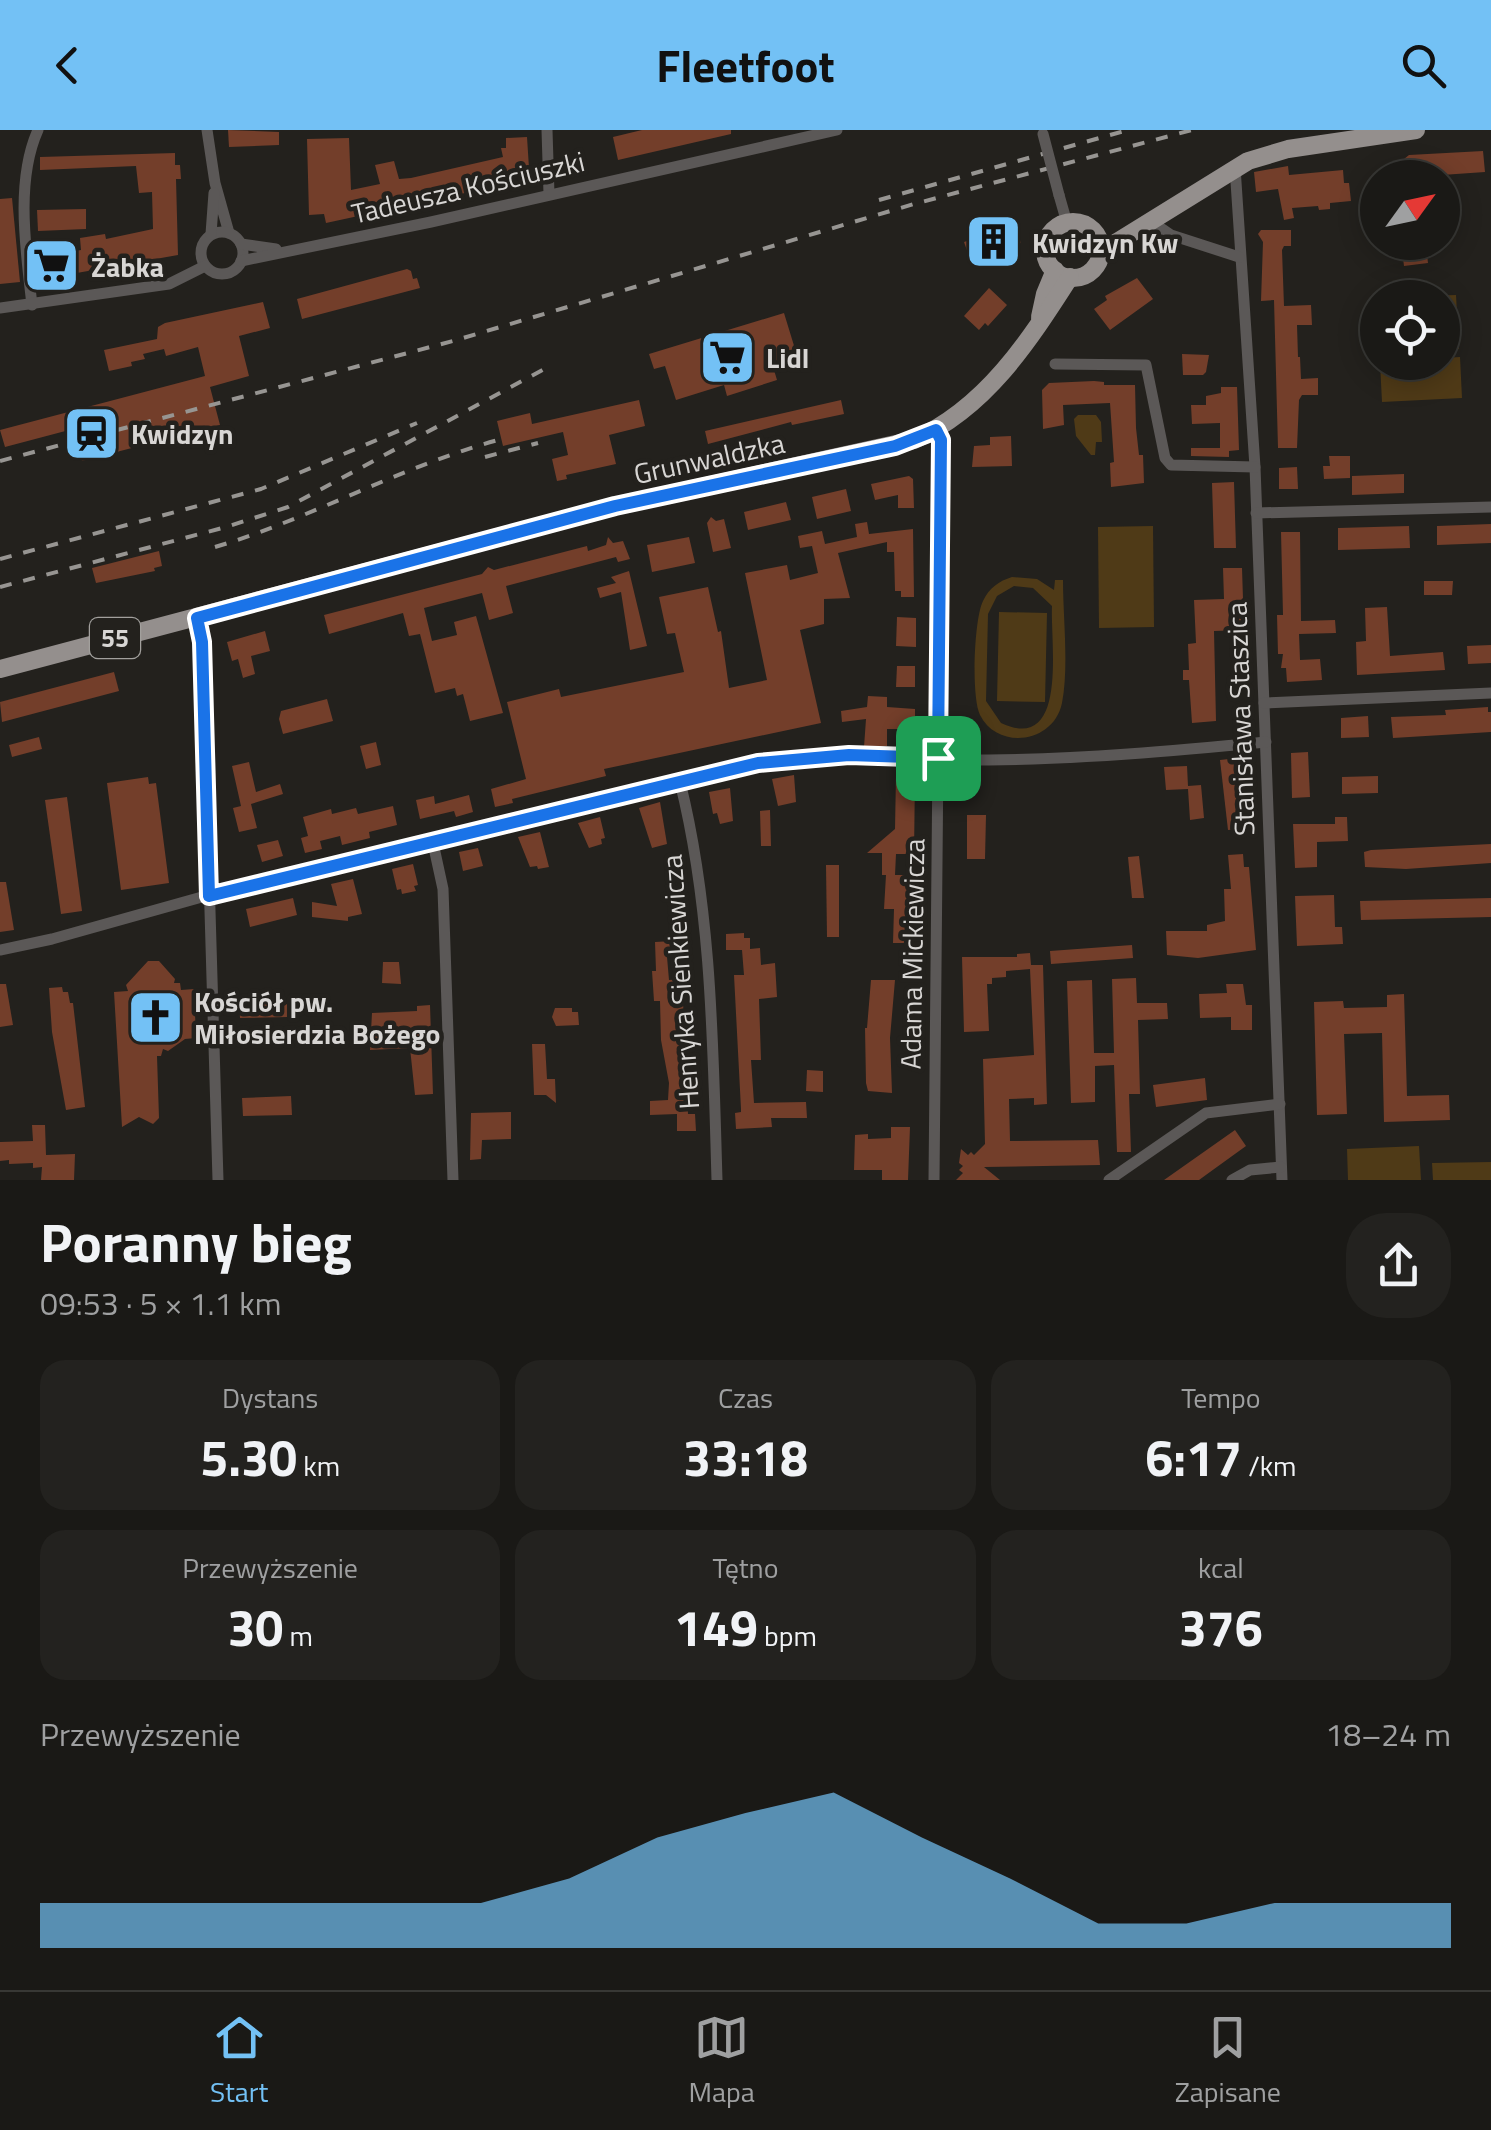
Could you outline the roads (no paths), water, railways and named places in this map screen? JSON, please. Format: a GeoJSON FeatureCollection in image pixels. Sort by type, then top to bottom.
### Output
{"type":"FeatureCollection","features":[{"type":"Feature","properties":{"kind":"main road"},"geometry":{"type":"LineString","coordinates":[[1099,244],[1152,222],[1236,167],[1288,150],[1416,130]]}},
{"type":"Feature","properties":{"kind":"main road"},"geometry":{"type":"LineString","coordinates":[[1066,223],[1088,226],[1099,244],[1094,268],[1078,277],[1062,274],[1048,260],[1047,242],[1052,232],[1066,223]]}},
{"type":"Feature","properties":{"kind":"main road","name":"Grunwaldzka"},"geometry":{"type":"LineString","coordinates":[[0,668],[615,506],[895,446],[936,430],[969,405],[1020,354],[1062,274]]}},
{"type":"Feature","properties":{"kind":"street"},"geometry":{"type":"LineString","coordinates":[[32,305],[26,193],[28,164],[38,130]]}},
{"type":"Feature","properties":{"kind":"street"},"geometry":{"type":"LineString","coordinates":[[207,130],[215,184],[229,232],[241,244],[241,261],[229,272],[212,272],[205,266],[201,248],[212,234],[215,184]]}},
{"type":"Feature","properties":{"kind":"street"},"geometry":{"type":"LineString","coordinates":[[547,130],[549,194]]}},
{"type":"Feature","properties":{"kind":"street","name":"Tadeusza Kościuszki"},"geometry":{"type":"LineString","coordinates":[[241,261],[837,130]]}},
{"type":"Feature","properties":{"kind":"street"},"geometry":{"type":"LineString","coordinates":[[1043,132],[1066,223]]}},
{"type":"Feature","properties":{"kind":"street","name":"Stanisława Staszica"},"geometry":{"type":"LineString","coordinates":[[1236,167],[1255,467],[1282,1174]]}},
{"type":"Feature","properties":{"kind":"street"},"geometry":{"type":"LineString","coordinates":[[1152,222],[1171,234],[1240,257]]}},
{"type":"Feature","properties":{"kind":"street"},"geometry":{"type":"LineString","coordinates":[[212,234],[229,232]]}},
{"type":"Feature","properties":{"kind":"street","name":"Tadeusza Kościuszki"},"geometry":{"type":"LineString","coordinates":[[241,244],[285,251]]}},
{"type":"Feature","properties":{"kind":"street"},"geometry":{"type":"LineString","coordinates":[[0,308],[170,284],[205,266]]}},
{"type":"Feature","properties":{"kind":"street"},"geometry":{"type":"LineString","coordinates":[[1055,364],[1146,366],[1166,458],[1171,465],[1255,467]]}},
{"type":"Feature","properties":{"kind":"street","name":"Adama Mickiewicza"},"geometry":{"type":"LineString","coordinates":[[934,1180],[941,440],[936,430]]}},
{"type":"Feature","properties":{"kind":"street"},"geometry":{"type":"LineString","coordinates":[[1256,512],[1491,507]]}},
{"type":"Feature","properties":{"kind":"street"},"geometry":{"type":"LineString","coordinates":[[197,618],[202,642],[218,1180]]}},
{"type":"Feature","properties":{"kind":"street"},"geometry":{"type":"LineString","coordinates":[[1264,703],[1491,692]]}},
{"type":"Feature","properties":{"kind":"street"},"geometry":{"type":"LineString","coordinates":[[0,950],[758,763],[807,756],[1110,757],[1266,742]]}},
{"type":"Feature","properties":{"kind":"street","name":"Henryka Sienkiewicza"},"geometry":{"type":"LineString","coordinates":[[680,782],[698,869],[714,1077],[716,1180]]}},
{"type":"Feature","properties":{"kind":"street"},"geometry":{"type":"LineString","coordinates":[[433,843],[443,888],[453,1180]]}},
{"type":"Feature","properties":{"kind":"street"},"geometry":{"type":"LineString","coordinates":[[1108,1180],[1206,1113],[1280,1104]]}},
{"type":"Feature","properties":{"kind":"street"},"geometry":{"type":"LineString","coordinates":[[1232,1180],[1250,1170],[1282,1174]]}},
{"type":"Feature","properties":{"kind":"railway"},"geometry":{"type":"LineString","coordinates":[[879,200],[1128,130]]}},
{"type":"Feature","properties":{"kind":"railway"},"geometry":{"type":"LineString","coordinates":[[0,461],[453,341],[914,204],[1192,130]]}},
{"type":"Feature","properties":{"kind":"railway"},"geometry":{"type":"LineString","coordinates":[[0,587],[288,507],[548,367]]}},
{"type":"Feature","properties":{"kind":"railway"},"geometry":{"type":"LineString","coordinates":[[0,559],[261,489],[417,423]]}},
{"type":"Feature","properties":{"kind":"railway"},"geometry":{"type":"LineString","coordinates":[[215,547],[287,522],[429,463],[502,439]]}},
{"type":"Feature","properties":{"kind":"railway"},"geometry":{"type":"LineString","coordinates":[[485,457],[538,443]]}},
{"type":"Feature","properties":{"kind":"place","name":"Kwidzyn Kw"},"geometry":{"type":"Point","coordinates":[993,242]}},
{"type":"Feature","properties":{"kind":"place","name":"Żabka"},"geometry":{"type":"Point","coordinates":[52,266]}},
{"type":"Feature","properties":{"kind":"place","name":"Lidl"},"geometry":{"type":"Point","coordinates":[727,357]}},
{"type":"Feature","properties":{"kind":"place","name":"Kwidzyn"},"geometry":{"type":"Point","coordinates":[92,433]}},
{"type":"Feature","properties":{"kind":"place","name":"Kościół pw. Miłosierdzia Bożego"},"geometry":{"type":"Point","coordinates":[155,1017]}}]}
